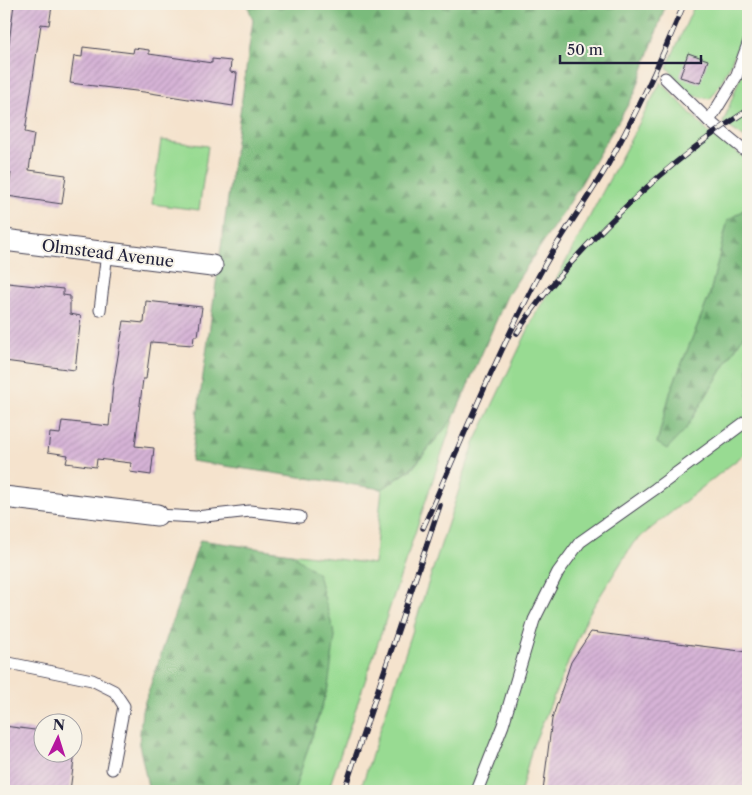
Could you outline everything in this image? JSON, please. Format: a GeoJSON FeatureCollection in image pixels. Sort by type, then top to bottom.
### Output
{"type":"FeatureCollection","features":[{"type":"Feature","properties":{"kind":"street","name":"Olmstead Avenue"},"geometry":{"type":"LineString","coordinates":[[4,240],[212,266]]}},
{"type":"Feature","properties":{"kind":"street"},"geometry":{"type":"LineString","coordinates":[[4,497],[157,515]]}},
{"type":"Feature","properties":{"kind":"lane"},"geometry":{"type":"LineString","coordinates":[[709,121],[736,77],[748,44]]}},
{"type":"Feature","properties":{"kind":"lane"},"geometry":{"type":"LineString","coordinates":[[665,78],[709,121],[748,153]]}},
{"type":"Feature","properties":{"kind":"lane"},"geometry":{"type":"LineString","coordinates":[[100,310],[106,253]]}},
{"type":"Feature","properties":{"kind":"lane"},"geometry":{"type":"LineString","coordinates":[[476,791],[503,725],[534,620],[558,572],[580,542],[748,420]]}},
{"type":"Feature","properties":{"kind":"lane"},"geometry":{"type":"LineString","coordinates":[[157,515],[196,517],[250,511],[300,517]]}},
{"type":"Feature","properties":{"kind":"lane"},"geometry":{"type":"LineString","coordinates":[[4,662],[92,680],[114,691],[124,706],[112,769]]}},
{"type":"Feature","properties":{"kind":"green space"},"geometry":{"type":"Polygon","coordinates":[[[247,4],[666,4],[635,93],[570,202],[507,296],[454,417],[411,469],[382,489],[191,461],[253,20],[247,4]]]}},
{"type":"Feature","properties":{"kind":"green space"},"geometry":{"type":"Polygon","coordinates":[[[695,4],[748,4],[744,26],[735,53],[723,80],[710,99],[690,95],[667,67],[695,4]]]}},
{"type":"Feature","properties":{"kind":"green space"},"geometry":{"type":"Polygon","coordinates":[[[748,56],[748,140],[723,123],[748,56]]]}},
{"type":"Feature","properties":{"kind":"green space"},"geometry":{"type":"Polygon","coordinates":[[[661,82],[709,133],[748,160],[748,207],[728,220],[709,297],[671,390],[657,443],[685,430],[748,328],[748,451],[634,542],[588,615],[532,748],[521,791],[360,791],[474,444],[536,313],[555,282],[661,82]]]}},
{"type":"Feature","properties":{"kind":"green space"},"geometry":{"type":"Polygon","coordinates":[[[161,140],[208,146],[199,210],[152,204],[161,140]]]}},
{"type":"Feature","properties":{"kind":"green space"},"geometry":{"type":"Polygon","coordinates":[[[748,207],[748,328],[685,430],[667,449],[657,443],[671,390],[709,297],[728,220],[748,207]]]}},
{"type":"Feature","properties":{"kind":"green space"},"geometry":{"type":"Polygon","coordinates":[[[454,417],[328,791],[294,791],[328,687],[318,574],[291,553],[374,564],[382,489],[412,469],[454,417]]]}},
{"type":"Feature","properties":{"kind":"green space"},"geometry":{"type":"Polygon","coordinates":[[[200,540],[291,553],[318,574],[335,637],[328,687],[294,791],[149,791],[139,744],[142,710],[200,540]]]}},
{"type":"Feature","properties":{"kind":"building"},"geometry":{"type":"Polygon","coordinates":[[[14,4],[52,6],[49,25],[41,24],[25,132],[34,134],[29,170],[66,175],[62,204],[7,196],[11,173],[4,172],[4,81],[14,4]]]}},
{"type":"Feature","properties":{"kind":"building"},"geometry":{"type":"Polygon","coordinates":[[[83,47],[133,53],[134,48],[149,50],[149,54],[212,63],[212,59],[231,61],[230,72],[237,73],[233,106],[70,83],[74,56],[82,57],[83,47]]]}},
{"type":"Feature","properties":{"kind":"building"},"geometry":{"type":"Polygon","coordinates":[[[688,53],[708,60],[700,83],[680,77],[688,53]]]}},
{"type":"Feature","properties":{"kind":"building"},"geometry":{"type":"Polygon","coordinates":[[[8,283],[63,289],[63,295],[70,296],[70,314],[81,316],[75,370],[4,361],[4,288],[8,288],[8,283]]]}},
{"type":"Feature","properties":{"kind":"building"},"geometry":{"type":"Polygon","coordinates":[[[146,301],[202,307],[198,336],[194,336],[193,345],[151,342],[146,379],[143,379],[135,446],[154,448],[151,475],[130,472],[131,463],[97,459],[96,467],[66,463],[68,455],[48,452],[50,433],[60,434],[62,421],[109,426],[113,385],[124,321],[144,323],[146,301]]]}},
{"type":"Feature","properties":{"kind":"building"},"geometry":{"type":"Polygon","coordinates":[[[591,632],[748,652],[748,791],[543,791],[552,719],[571,662],[591,632]]]}},
{"type":"Feature","properties":{"kind":"building"},"geometry":{"type":"Polygon","coordinates":[[[4,726],[32,730],[32,762],[74,762],[70,791],[4,791],[4,726]]]}},
{"type":"Feature","properties":{"kind":"railway"},"geometry":{"type":"LineString","coordinates":[[423,528],[478,402],[522,308],[546,263],[598,182],[628,128],[684,4]]}},
{"type":"Feature","properties":{"kind":"railway"},"geometry":{"type":"LineString","coordinates":[[517,333],[559,276],[624,209],[657,178],[692,150],[748,110]]}},
{"type":"Feature","properties":{"kind":"railway"},"geometry":{"type":"LineString","coordinates":[[344,791],[440,505]]}}]}
